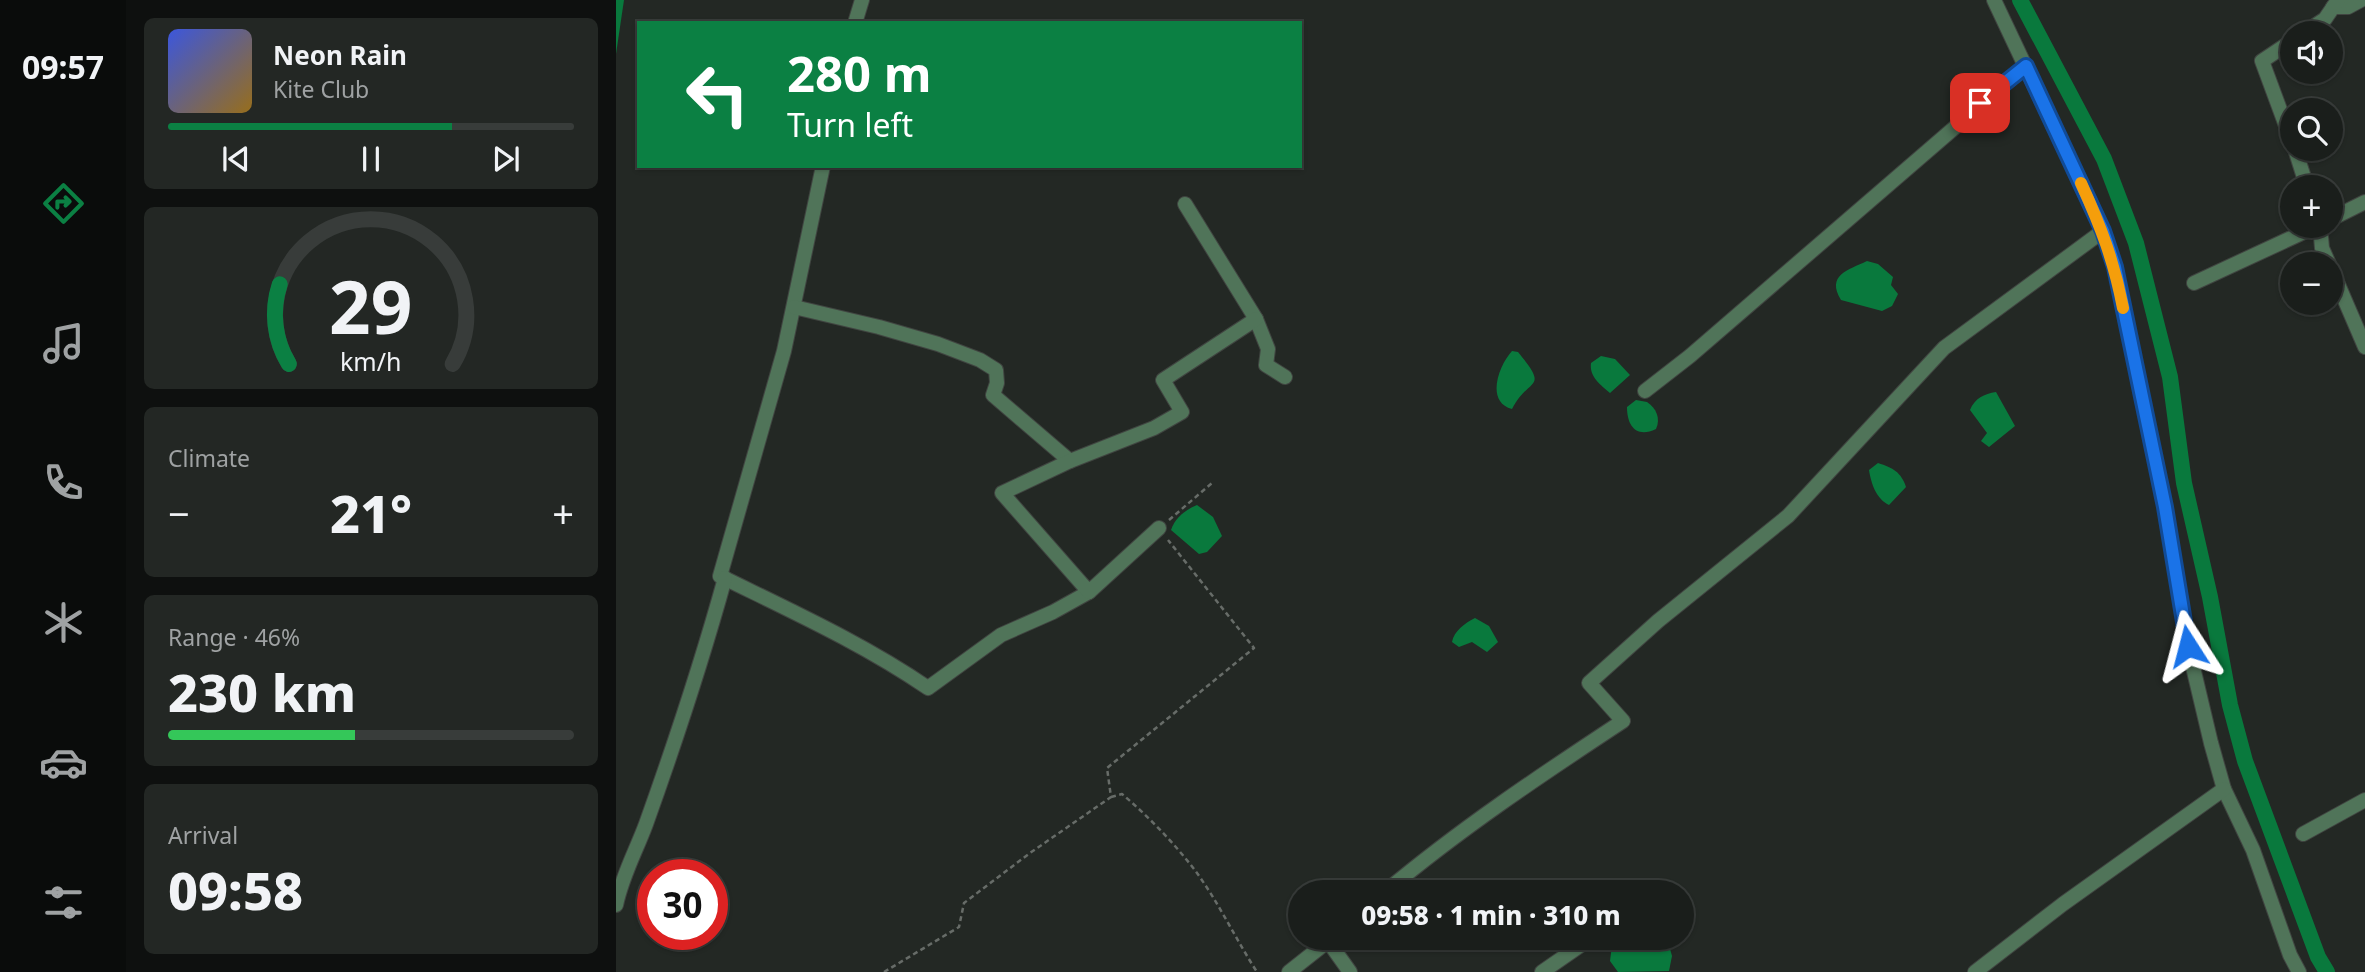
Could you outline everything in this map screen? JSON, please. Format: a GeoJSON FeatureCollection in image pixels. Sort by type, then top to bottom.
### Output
{"type":"FeatureCollection","features":[{"type":"Feature","properties":{"kind":"street"},"geometry":{"type":"LineString","coordinates":[[856,21],[862,0]]}},
{"type":"Feature","properties":{"kind":"street"},"geometry":{"type":"LineString","coordinates":[[1994,0],[2103,231],[2115,267],[2165,507],[2188,646],[2211,743],[2224,789],[2253,850],[2290,955],[2299,972]]}},
{"type":"Feature","properties":{"kind":"street"},"geometry":{"type":"LineString","coordinates":[[2322,21],[2335,4],[2348,7],[2361,0]]}},
{"type":"Feature","properties":{"kind":"street"},"geometry":{"type":"LineString","coordinates":[[2280,49],[2262,61],[2280,110]]}},
{"type":"Feature","properties":{"kind":"street"},"geometry":{"type":"LineString","coordinates":[[1645,391],[1690,356],[2026,66]]}},
{"type":"Feature","properties":{"kind":"street"},"geometry":{"type":"LineString","coordinates":[[823,168],[794,307],[754,462],[720,576],[780,603],[862,647],[928,688],[1001,635],[1053,612],[1089,592],[1159,528]]}},
{"type":"Feature","properties":{"kind":"street"},"geometry":{"type":"LineString","coordinates":[[2343,213],[2365,202]]}},
{"type":"Feature","properties":{"kind":"street"},"geometry":{"type":"LineString","coordinates":[[1185,204],[1256,319],[1268,349],[1266,366],[1285,377]]}},
{"type":"Feature","properties":{"kind":"street"},"geometry":{"type":"LineString","coordinates":[[1399,880],[1476,820],[1623,721],[1589,683],[1658,621],[1788,516],[1944,348],[2103,231]]}},
{"type":"Feature","properties":{"kind":"street"},"geometry":{"type":"LineString","coordinates":[[2194,284],[2292,238]]}},
{"type":"Feature","properties":{"kind":"street"},"geometry":{"type":"LineString","coordinates":[[2343,296],[2365,346]]}},
{"type":"Feature","properties":{"kind":"street"},"geometry":{"type":"LineString","coordinates":[[794,307],[878,327],[980,359],[996,370],[997,383],[993,396],[1070,461]]}},
{"type":"Feature","properties":{"kind":"street"},"geometry":{"type":"LineString","coordinates":[[1089,592],[1002,493],[1070,461],[1154,428],[1182,412],[1163,380],[1256,319]]}},
{"type":"Feature","properties":{"kind":"street"},"geometry":{"type":"LineString","coordinates":[[616,905],[620,886],[645,827],[706,646],[724,578]]}},
{"type":"Feature","properties":{"kind":"street"},"geometry":{"type":"LineString","coordinates":[[1975,972],[2224,789]]}},
{"type":"Feature","properties":{"kind":"street"},"geometry":{"type":"LineString","coordinates":[[2303,834],[2365,800]]}},
{"type":"Feature","properties":{"kind":"street"},"geometry":{"type":"LineString","coordinates":[[1289,972],[1317,950]]}},
{"type":"Feature","properties":{"kind":"street"},"geometry":{"type":"LineString","coordinates":[[1336,950],[1350,972]]}},
{"type":"Feature","properties":{"kind":"street"},"geometry":{"type":"LineString","coordinates":[[1542,972],[1574,950]]}},
{"type":"Feature","properties":{"kind":"path"},"geometry":{"type":"LineString","coordinates":[[1111,797],[1107,768],[1254,648],[1159,528],[1212,483]]}},
{"type":"Feature","properties":{"kind":"path"},"geometry":{"type":"LineString","coordinates":[[884,972],[959,927],[964,904],[1019,860],[1111,797],[1122,794],[1160,830],[1194,869],[1257,972]]}},
{"type":"Feature","properties":{"kind":"shaded area"},"geometry":{"type":"Polygon","coordinates":[[[616,0],[624,0],[616,54],[616,0]]]}},
{"type":"Feature","properties":{"kind":"shaded area"},"geometry":{"type":"Polygon","coordinates":[[[1867,261],[1878,264],[1893,277],[1891,285],[1898,294],[1892,306],[1882,311],[1841,300],[1837,292],[1836,285],[1841,274],[1867,261]]]}},
{"type":"Feature","properties":{"kind":"shaded area"},"geometry":{"type":"Polygon","coordinates":[[[1512,351],[1518,352],[1535,378],[1512,409],[1499,399],[1497,383],[1503,365],[1512,351]]]}},
{"type":"Feature","properties":{"kind":"shaded area"},"geometry":{"type":"Polygon","coordinates":[[[1601,356],[1615,359],[1630,375],[1610,393],[1596,380],[1591,368],[1591,363],[1601,356]]]}},
{"type":"Feature","properties":{"kind":"shaded area"},"geometry":{"type":"Polygon","coordinates":[[[1996,392],[2015,426],[1989,447],[1981,441],[1987,433],[1970,410],[1980,397],[1996,392]]]}},
{"type":"Feature","properties":{"kind":"shaded area"},"geometry":{"type":"Polygon","coordinates":[[[1636,400],[1647,402],[1653,407],[1658,417],[1656,429],[1643,432],[1631,425],[1627,407],[1636,400]]]}},
{"type":"Feature","properties":{"kind":"shaded area"},"geometry":{"type":"Polygon","coordinates":[[[1878,463],[1896,471],[1906,487],[1889,505],[1877,495],[1871,480],[1869,470],[1878,463]]]}},
{"type":"Feature","properties":{"kind":"shaded area"},"geometry":{"type":"Polygon","coordinates":[[[1197,505],[1213,517],[1222,536],[1207,552],[1199,554],[1171,530],[1181,515],[1197,505]]]}},
{"type":"Feature","properties":{"kind":"shaded area"},"geometry":{"type":"Polygon","coordinates":[[[1475,618],[1489,626],[1498,642],[1487,652],[1472,642],[1459,647],[1452,642],[1460,628],[1475,618]]]}},
{"type":"Feature","properties":{"kind":"shaded area"},"geometry":{"type":"Polygon","coordinates":[[[1611,950],[1670,950],[1672,956],[1669,971],[1618,972],[1610,961],[1611,950]]]}},
{"type":"Feature","properties":{"kind":"waterway"},"geometry":{"type":"LineString","coordinates":[[2020,0],[2104,159],[2136,243],[2170,377],[2184,483],[2210,597],[2230,705],[2245,761],[2318,957],[2327,972]]}},
{"type":"Feature","properties":{"kind":"slow traffic"},"geometry":{"type":"LineString","coordinates":[[2081,183],[2103,231],[2115,267],[2123,308]]}},
{"type":"Feature","properties":{"kind":"route"},"geometry":{"type":"LineString","coordinates":[[1980,103],[2026,66],[2103,231],[2115,267],[2165,507],[2188,646]]}}]}
